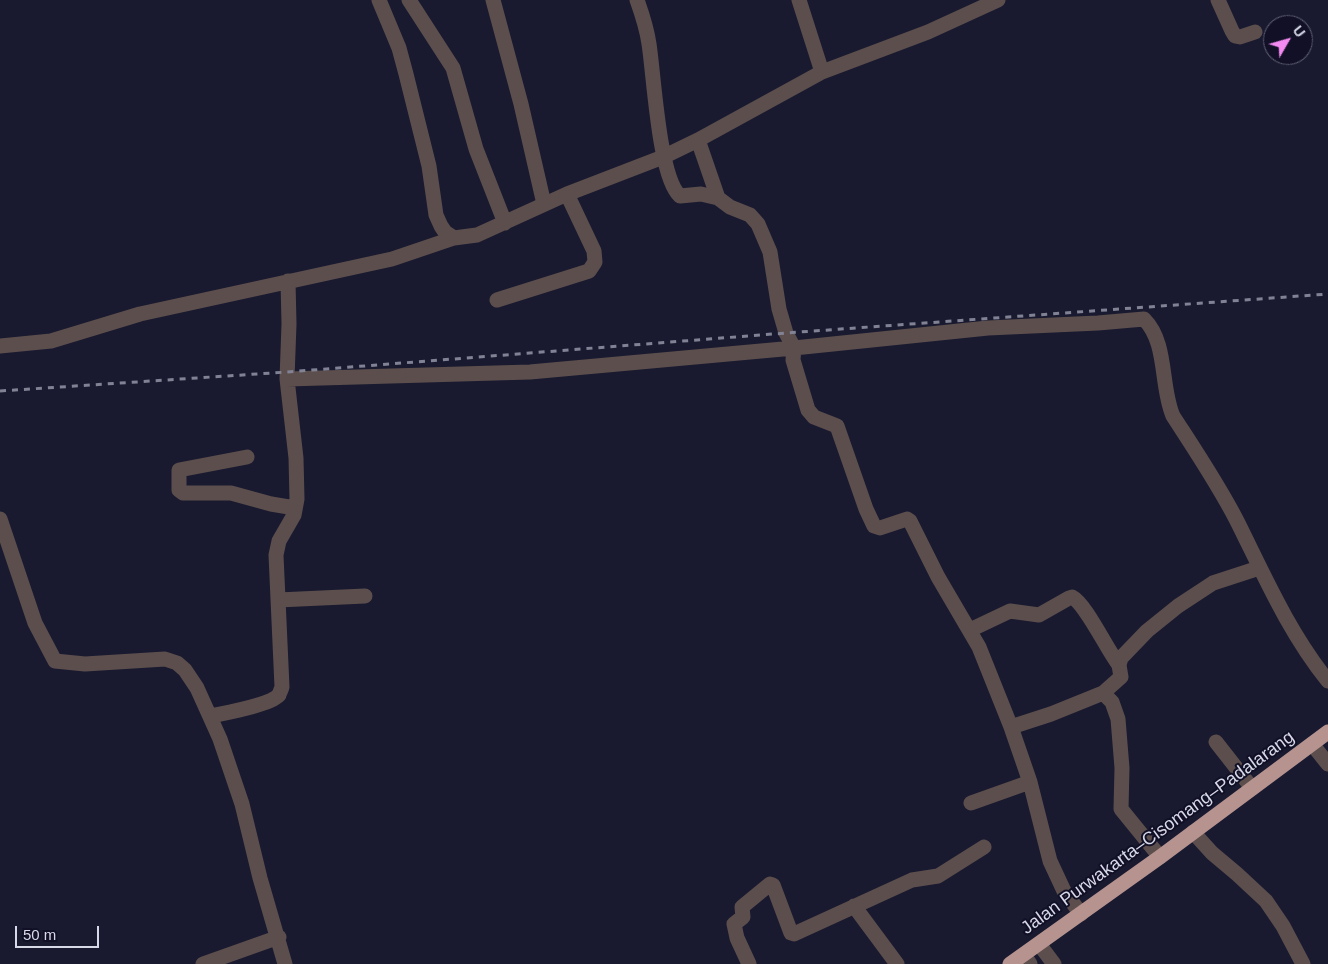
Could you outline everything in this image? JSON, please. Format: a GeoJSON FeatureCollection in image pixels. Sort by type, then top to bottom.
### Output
{"type":"FeatureCollection","features":[{"type":"Feature","properties":{"kind":"highway","name":"Jalan Purwakarta–Cisomang–Padalarang"},"geometry":{"type":"LineString","coordinates":[[1010,964],[1027,959],[1039,944],[1328,732]]}},
{"type":"Feature","properties":{"kind":"street"},"geometry":{"type":"LineString","coordinates":[[379,0],[399,48],[406,74],[429,166],[436,215],[441,226],[454,238]]}},
{"type":"Feature","properties":{"kind":"street"},"geometry":{"type":"LineString","coordinates":[[409,0],[453,68],[476,149],[505,223]]}},
{"type":"Feature","properties":{"kind":"street"},"geometry":{"type":"LineString","coordinates":[[493,0],[521,104],[544,204]]}},
{"type":"Feature","properties":{"kind":"street"},"geometry":{"type":"LineString","coordinates":[[637,0],[649,43],[663,157],[670,182],[680,196],[706,194],[718,198],[750,215],[762,229],[770,252],[779,309],[786,333],[794,348],[793,360],[808,410],[814,417],[837,426],[859,490],[874,526],[880,528],[907,519],[910,521],[938,577],[970,630],[979,647],[1011,727],[1030,782],[1050,861],[1064,891],[1081,914]]}},
{"type":"Feature","properties":{"kind":"street"},"geometry":{"type":"LineString","coordinates":[[799,0],[822,72]]}},
{"type":"Feature","properties":{"kind":"street"},"geometry":{"type":"LineString","coordinates":[[0,346],[51,341],[140,314],[392,259],[454,238],[477,235],[567,194],[663,157],[698,140],[822,72],[928,32],[968,6],[998,0]]}},
{"type":"Feature","properties":{"kind":"street"},"geometry":{"type":"LineString","coordinates":[[1218,0],[1236,36],[1240,37],[1255,32]]}},
{"type":"Feature","properties":{"kind":"street"},"geometry":{"type":"LineString","coordinates":[[698,140],[718,198]]}},
{"type":"Feature","properties":{"kind":"street"},"geometry":{"type":"LineString","coordinates":[[497,300],[589,271],[594,262],[594,251],[567,194]]}},
{"type":"Feature","properties":{"kind":"street"},"geometry":{"type":"LineString","coordinates":[[211,716],[260,704],[279,695],[282,688],[276,555],[279,541],[294,515],[297,499],[296,458],[287,379],[288,281]]}},
{"type":"Feature","properties":{"kind":"street"},"geometry":{"type":"LineString","coordinates":[[287,379],[530,372],[988,328],[1144,319],[1149,325],[1160,350],[1168,403],[1173,416],[1223,496],[1259,568],[1308,655],[1328,680]]}},
{"type":"Feature","properties":{"kind":"street"},"geometry":{"type":"LineString","coordinates":[[247,457],[179,470],[179,490],[182,493],[231,494],[295,508]]}},
{"type":"Feature","properties":{"kind":"street"},"geometry":{"type":"LineString","coordinates":[[0,519],[32,614],[53,660],[85,664],[171,660],[185,670],[197,688],[211,716],[237,787],[260,878],[279,937],[285,964]]}},
{"type":"Feature","properties":{"kind":"street"},"geometry":{"type":"LineString","coordinates":[[1011,727],[1051,714],[1103,693],[1120,678],[1119,665],[1121,658],[1147,631],[1194,594],[1219,580],[1259,568]]}},
{"type":"Feature","properties":{"kind":"street"},"geometry":{"type":"LineString","coordinates":[[278,600],[365,596]]}},
{"type":"Feature","properties":{"kind":"street"},"geometry":{"type":"LineString","coordinates":[[970,630],[1010,611],[1039,615],[1072,597],[1083,606],[1119,665]]}},
{"type":"Feature","properties":{"kind":"street"},"geometry":{"type":"LineString","coordinates":[[1103,693],[1112,702],[1118,719],[1122,768],[1121,809],[1160,857]]}},
{"type":"Feature","properties":{"kind":"street"},"geometry":{"type":"LineString","coordinates":[[1216,742],[1252,788]]}},
{"type":"Feature","properties":{"kind":"street"},"geometry":{"type":"LineString","coordinates":[[1312,744],[1328,764]]}},
{"type":"Feature","properties":{"kind":"street"},"geometry":{"type":"LineString","coordinates":[[971,804],[1030,782]]}},
{"type":"Feature","properties":{"kind":"street"},"geometry":{"type":"LineString","coordinates":[[1193,832],[1212,853],[1270,906],[1303,964]]}},
{"type":"Feature","properties":{"kind":"street"},"geometry":{"type":"LineString","coordinates":[[749,964],[736,938],[734,924],[743,917],[742,907],[770,884],[773,885],[793,934],[912,880],[938,876],[984,847]]}},
{"type":"Feature","properties":{"kind":"street"},"geometry":{"type":"LineString","coordinates":[[854,906],[897,964]]}},
{"type":"Feature","properties":{"kind":"street"},"geometry":{"type":"LineString","coordinates":[[203,964],[279,937]]}},
{"type":"Feature","properties":{"kind":"street"},"geometry":{"type":"LineString","coordinates":[[1039,944],[1054,964]]}},
{"type":"Feature","properties":{"kind":"railway"},"geometry":{"type":"LineString","coordinates":[[0,391],[287,372],[786,333],[1328,294]]}}]}
